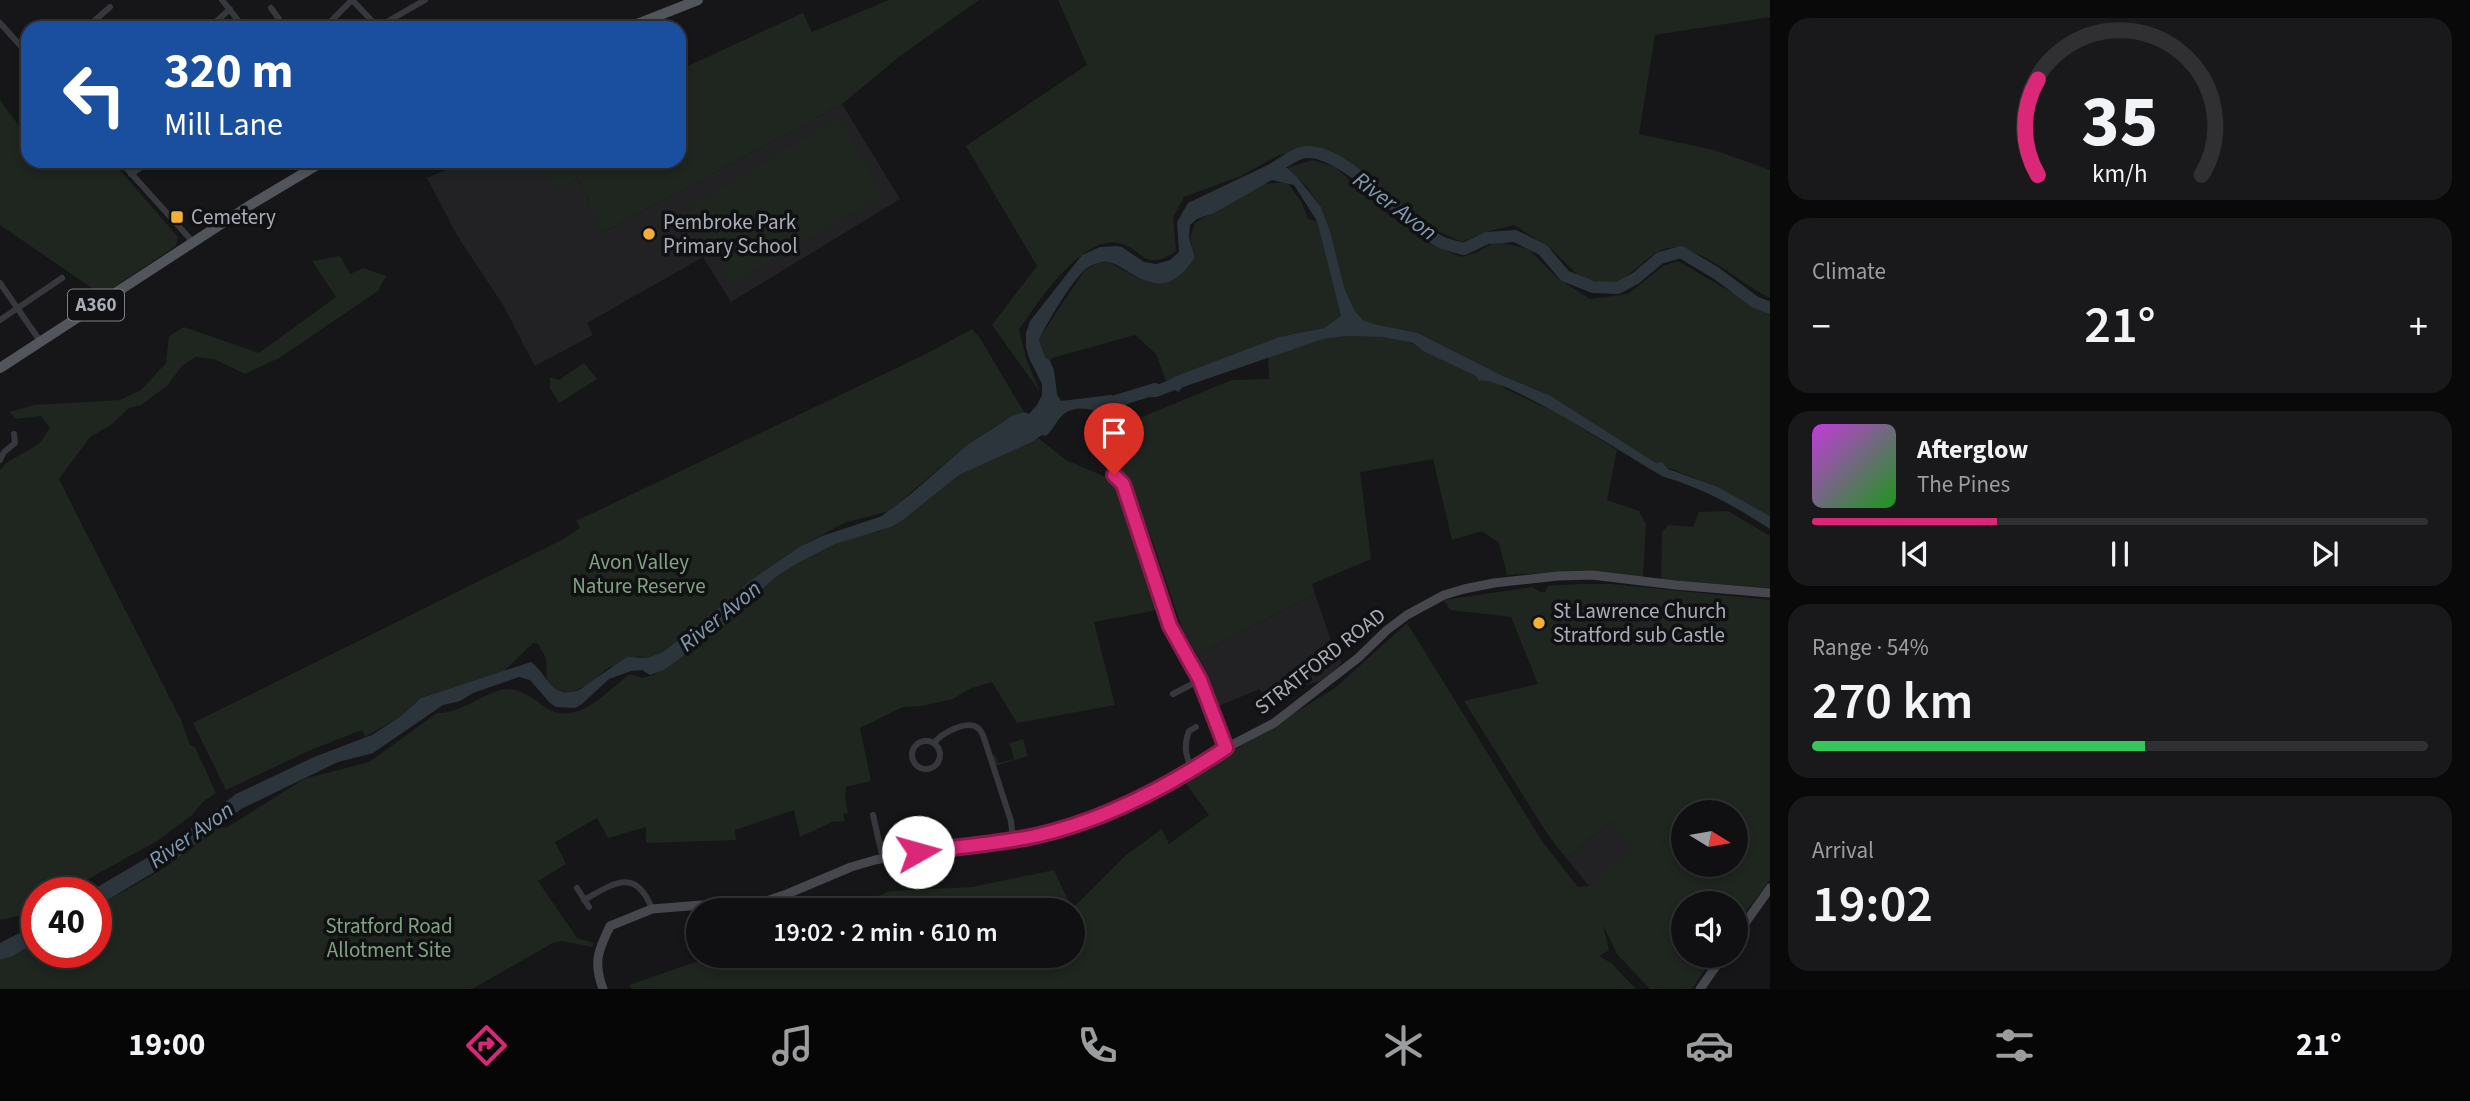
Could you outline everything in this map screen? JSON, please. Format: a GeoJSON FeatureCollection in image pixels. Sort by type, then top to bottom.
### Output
{"type":"FeatureCollection","features":[{"type":"Feature","properties":{"kind":"main road"},"geometry":{"type":"LineString","coordinates":[[645,21],[698,0]]}},
{"type":"Feature","properties":{"kind":"main road","name":"A360"},"geometry":{"type":"LineString","coordinates":[[0,368],[193,242],[313,168]]}},
{"type":"Feature","properties":{"kind":"street"},"geometry":{"type":"LineString","coordinates":[[222,0],[239,21]]}},
{"type":"Feature","properties":{"kind":"street"},"geometry":{"type":"LineString","coordinates":[[331,21],[352,0],[372,21]]}},
{"type":"Feature","properties":{"kind":"street"},"geometry":{"type":"LineString","coordinates":[[390,21],[425,0]]}},
{"type":"Feature","properties":{"kind":"street"},"geometry":{"type":"LineString","coordinates":[[94,21],[110,6]]}},
{"type":"Feature","properties":{"kind":"street"},"geometry":{"type":"LineString","coordinates":[[271,8],[279,19],[277,21]]}},
{"type":"Feature","properties":{"kind":"street"},"geometry":{"type":"LineString","coordinates":[[217,21],[230,9]]}},
{"type":"Feature","properties":{"kind":"street"},"geometry":{"type":"LineString","coordinates":[[0,23],[21,46]]}},
{"type":"Feature","properties":{"kind":"street"},"geometry":{"type":"LineString","coordinates":[[126,168],[193,242]]}},
{"type":"Feature","properties":{"kind":"street"},"geometry":{"type":"LineString","coordinates":[[131,174],[140,168]]}},
{"type":"Feature","properties":{"kind":"street"},"geometry":{"type":"LineString","coordinates":[[0,320],[62,278]]}},
{"type":"Feature","properties":{"kind":"street"},"geometry":{"type":"LineString","coordinates":[[0,283],[40,341]]}},
{"type":"Feature","properties":{"kind":"street"},"geometry":{"type":"LineString","coordinates":[[0,460],[4,452],[15,443],[14,434]]}},
{"type":"Feature","properties":{"kind":"street"},"geometry":{"type":"LineString","coordinates":[[1114,475],[1123,484],[1170,626],[1200,680],[1226,748]]}},
{"type":"Feature","properties":{"kind":"street","name":"STRATFORD ROAD"},"geometry":{"type":"LineString","coordinates":[[603,989],[597,973],[597,952],[610,926],[652,909],[752,905],[787,894],[851,867],[883,859],[1039,835],[1095,817],[1151,792],[1274,723],[1358,658],[1407,615],[1444,595],[1464,589],[1532,579],[1592,576],[1770,593]]}},
{"type":"Feature","properties":{"kind":"street"},"geometry":{"type":"LineString","coordinates":[[1173,694],[1200,680]]}},
{"type":"Feature","properties":{"kind":"street"},"geometry":{"type":"LineString","coordinates":[[934,743],[940,735],[964,726],[979,728],[985,738],[1011,821],[1013,840]]}},
{"type":"Feature","properties":{"kind":"street"},"geometry":{"type":"LineString","coordinates":[[1192,771],[1184,744],[1189,732],[1196,727]]}},
{"type":"Feature","properties":{"kind":"street"},"geometry":{"type":"LineString","coordinates":[[925,740],[934,743],[940,751],[938,763],[929,768],[916,765],[912,755],[916,744],[925,740]]}},
{"type":"Feature","properties":{"kind":"street"},"geometry":{"type":"LineString","coordinates":[[873,815],[883,859]]}},
{"type":"Feature","properties":{"kind":"street"},"geometry":{"type":"LineString","coordinates":[[584,900],[611,884],[627,881],[640,886],[647,894],[652,909]]}},
{"type":"Feature","properties":{"kind":"street"},"geometry":{"type":"LineString","coordinates":[[577,888],[589,907]]}},
{"type":"Feature","properties":{"kind":"street"},"geometry":{"type":"LineString","coordinates":[[1748,919],[1770,888]]}},
{"type":"Feature","properties":{"kind":"street"},"geometry":{"type":"LineString","coordinates":[[1700,989],[1715,968]]}},
{"type":"Feature","properties":{"kind":"shaded area","name":"Pembroke Park Primary School"},"geometry":{"type":"Polygon","coordinates":[[[842,104],[900,199],[731,302],[703,257],[587,323],[593,335],[535,366],[503,305],[458,237],[427,178],[451,168],[543,168],[555,190],[578,178],[604,232],[842,104]]]}},
{"type":"Feature","properties":{"kind":"shaded area"},"geometry":{"type":"Polygon","coordinates":[[[1315,594],[1342,663],[1324,680],[1289,690],[1270,701],[1259,689],[1219,706],[1197,655],[1315,594]]]}},
{"type":"Feature","properties":{"kind":"shaded area"},"geometry":{"type":"Polygon","coordinates":[[[1611,822],[1634,849],[1589,886],[1566,858],[1611,822]]]}},
{"type":"Feature","properties":{"kind":"green space"},"geometry":{"type":"Polygon","coordinates":[[[889,0],[979,0],[900,56],[842,104],[604,232],[587,204],[590,202],[578,178],[555,191],[543,168],[686,168],[686,67],[803,13],[812,32],[889,0]]]}},
{"type":"Feature","properties":{"kind":"green space"},"geometry":{"type":"Polygon","coordinates":[[[1058,0],[1770,0],[1770,17],[1655,35],[1639,134],[1714,150],[1770,170],[1770,298],[1706,258],[1679,248],[1662,250],[1614,285],[1581,278],[1550,248],[1514,225],[1462,242],[1431,228],[1396,202],[1358,168],[1314,149],[1279,155],[1241,176],[1184,197],[1173,218],[1176,251],[1165,257],[1150,260],[1118,243],[1104,244],[1075,260],[1048,289],[1019,330],[1027,361],[1040,392],[992,325],[1037,266],[966,146],[1087,65],[1058,0]]]}},
{"type":"Feature","properties":{"kind":"green space"},"geometry":{"type":"Polygon","coordinates":[[[0,100],[21,129],[21,168],[118,168],[178,237],[176,246],[102,295],[0,225],[0,100]]]}},
{"type":"Feature","properties":{"kind":"green space"},"geometry":{"type":"Polygon","coordinates":[[[839,118],[883,194],[733,283],[689,207],[839,118]]]}},
{"type":"Feature","properties":{"kind":"green space"},"geometry":{"type":"Polygon","coordinates":[[[1313,160],[1335,167],[1389,215],[1440,248],[1461,257],[1478,252],[1496,241],[1528,249],[1557,278],[1590,299],[1628,294],[1663,266],[1678,261],[1770,315],[1770,516],[1718,487],[1656,463],[1551,396],[1503,376],[1418,333],[1363,320],[1355,311],[1345,290],[1321,207],[1306,186],[1287,168],[1313,160]]]}},
{"type":"Feature","properties":{"kind":"green space"},"geometry":{"type":"Polygon","coordinates":[[[1287,182],[1302,203],[1308,219],[1317,221],[1341,316],[1324,328],[1279,337],[1166,381],[1156,354],[1135,335],[1052,358],[1050,361],[1045,357],[1039,340],[1084,271],[1097,263],[1108,262],[1152,283],[1165,282],[1195,257],[1190,238],[1195,223],[1262,184],[1287,182]]]}},
{"type":"Feature","properties":{"kind":"green space"},"geometry":{"type":"Polygon","coordinates":[[[340,256],[350,274],[363,268],[386,276],[378,291],[279,358],[245,374],[214,359],[195,357],[181,367],[168,385],[141,405],[129,408],[111,425],[90,437],[59,479],[216,793],[157,841],[92,877],[21,877],[21,915],[0,920],[0,470],[6,463],[39,444],[50,428],[41,416],[16,419],[9,412],[35,405],[120,400],[141,390],[166,363],[169,336],[184,327],[259,353],[336,297],[312,261],[340,256]]]}},
{"type":"Feature","properties":{"kind":"green space","name":"Avon Valley Nature Reserve"},"geometry":{"type":"Polygon","coordinates":[[[972,329],[1024,412],[1002,422],[967,445],[889,511],[844,523],[801,546],[748,582],[739,593],[663,652],[647,658],[639,656],[608,668],[592,682],[570,693],[556,689],[547,682],[546,658],[538,644],[533,643],[504,671],[421,698],[401,716],[365,737],[362,730],[313,749],[226,790],[193,723],[562,540],[580,528],[576,521],[926,354],[972,329]]]}},
{"type":"Feature","properties":{"kind":"green space"},"geometry":{"type":"Polygon","coordinates":[[[1347,336],[1407,342],[1559,414],[1617,450],[1607,500],[1639,511],[1646,524],[1643,578],[1569,572],[1507,575],[1499,543],[1482,531],[1452,540],[1433,459],[1360,472],[1371,559],[1312,584],[1315,594],[1197,655],[1182,629],[1151,537],[1107,441],[1137,419],[1232,380],[1269,379],[1268,357],[1323,339],[1347,336]]]}},
{"type":"Feature","properties":{"kind":"green space"},"geometry":{"type":"Polygon","coordinates":[[[584,363],[597,379],[559,403],[550,388],[550,377],[559,380],[584,363]]]}},
{"type":"Feature","properties":{"kind":"green space","name":"Stratford Road Allotment Site"},"geometry":{"type":"Polygon","coordinates":[[[1038,438],[1066,460],[1115,481],[1163,609],[1094,622],[1115,705],[1017,723],[992,682],[969,689],[953,699],[903,707],[860,728],[871,781],[846,787],[848,813],[843,814],[845,821],[832,822],[800,837],[794,810],[735,830],[736,840],[646,843],[646,827],[608,838],[597,818],[555,842],[566,864],[538,881],[577,938],[594,943],[592,947],[562,941],[553,943],[472,989],[0,989],[0,960],[21,951],[21,968],[112,968],[112,898],[176,860],[218,825],[226,828],[304,779],[369,762],[437,713],[456,710],[499,691],[513,689],[522,692],[554,712],[578,711],[589,706],[630,674],[643,678],[656,674],[730,620],[773,579],[796,564],[835,544],[878,532],[903,520],[959,475],[1038,438]]]}},
{"type":"Feature","properties":{"kind":"green space"},"geometry":{"type":"Polygon","coordinates":[[[1728,511],[1770,536],[1770,588],[1661,580],[1662,532],[1669,525],[1693,527],[1699,512],[1728,511]]]}},
{"type":"Feature","properties":{"kind":"green space"},"geometry":{"type":"Polygon","coordinates":[[[1611,584],[1770,600],[1770,880],[1748,909],[1748,891],[1671,891],[1671,968],[1706,968],[1692,989],[1650,989],[1617,954],[1603,925],[1609,950],[1599,956],[1611,963],[1636,989],[632,989],[629,985],[686,965],[686,968],[1085,968],[1083,898],[1126,855],[1162,829],[1169,844],[1209,815],[1184,781],[1335,688],[1407,623],[1542,841],[1578,887],[1588,886],[1633,849],[1611,822],[1566,858],[1548,835],[1464,701],[1538,684],[1511,617],[1450,610],[1444,600],[1532,587],[1545,592],[1548,586],[1611,584]]]}},
{"type":"Feature","properties":{"kind":"green space"},"geometry":{"type":"Polygon","coordinates":[[[1023,739],[1028,756],[995,766],[992,755],[996,756],[998,763],[1014,759],[1010,745],[1007,744],[1023,739]]]}},
{"type":"Feature","properties":{"kind":"green space"},"geometry":{"type":"Polygon","coordinates":[[[1054,870],[1067,898],[874,898],[890,891],[972,887],[1054,870]]]}},
{"type":"Feature","properties":{"kind":"water"},"geometry":{"type":"Polygon","coordinates":[[[1274,162],[1287,168],[1321,207],[1345,290],[1355,311],[1363,320],[1418,333],[1503,376],[1551,396],[1656,463],[1662,462],[1668,469],[1718,487],[1770,516],[1770,529],[1719,499],[1664,477],[1540,404],[1492,382],[1479,381],[1476,376],[1423,351],[1413,343],[1383,337],[1347,336],[1323,339],[1183,387],[1178,392],[1175,390],[1157,397],[1141,397],[1140,393],[1174,377],[1279,337],[1324,328],[1341,316],[1317,221],[1294,185],[1272,180],[1190,225],[1189,238],[1195,257],[1175,279],[1152,283],[1114,264],[1102,262],[1082,273],[1061,301],[1039,340],[1045,357],[1054,370],[1057,394],[1061,401],[1111,395],[1121,399],[1129,396],[1131,402],[1121,408],[1105,411],[1113,421],[1112,431],[1094,411],[1069,411],[1062,415],[1046,436],[1042,435],[959,475],[891,527],[835,544],[796,564],[773,579],[730,620],[664,670],[650,675],[642,670],[631,671],[609,679],[575,708],[556,707],[530,680],[519,677],[473,693],[460,701],[443,705],[373,753],[338,762],[241,809],[179,857],[112,897],[112,878],[172,843],[236,794],[314,757],[372,735],[401,716],[421,698],[531,662],[556,689],[562,692],[579,690],[627,657],[647,658],[663,652],[738,593],[748,582],[801,546],[882,516],[967,445],[1012,416],[1024,412],[1029,414],[1037,405],[1042,395],[1042,384],[1029,358],[1026,333],[1030,321],[1082,255],[1100,247],[1116,246],[1122,247],[1144,262],[1156,264],[1170,260],[1179,252],[1177,222],[1188,203],[1274,162]]]}},
{"type":"Feature","properties":{"kind":"water"},"geometry":{"type":"Polygon","coordinates":[[[21,932],[21,951],[13,956],[0,960],[0,943],[21,932]]]}},
{"type":"Feature","properties":{"kind":"waterway","name":"River Avon"},"geometry":{"type":"LineString","coordinates":[[1269,172],[1297,154],[1316,153],[1352,171],[1439,241],[1464,249],[1487,238],[1515,236],[1543,250],[1565,276],[1593,287],[1618,288],[1636,278],[1660,258],[1681,252],[1716,273],[1755,302],[1770,308]]}},
{"type":"Feature","properties":{"kind":"waterway","name":"River Avon"},"geometry":{"type":"LineString","coordinates":[[1116,401],[1155,389]]}},
{"type":"Feature","properties":{"kind":"place","name":"Cemetery"},"geometry":{"type":"Point","coordinates":[177,217]}},
{"type":"Feature","properties":{"kind":"place","name":"Pembroke Park Primary School"},"geometry":{"type":"Point","coordinates":[649,234]}},
{"type":"Feature","properties":{"kind":"place","name":"St Lawrence Church Stratford sub Castle"},"geometry":{"type":"Point","coordinates":[1539,623]}},
{"type":"Feature","properties":{"kind":"route"},"geometry":{"type":"LineString","coordinates":[[918,852],[1039,835],[1095,817],[1192,771],[1226,748],[1200,680],[1170,626],[1123,484],[1114,475]]}}]}
